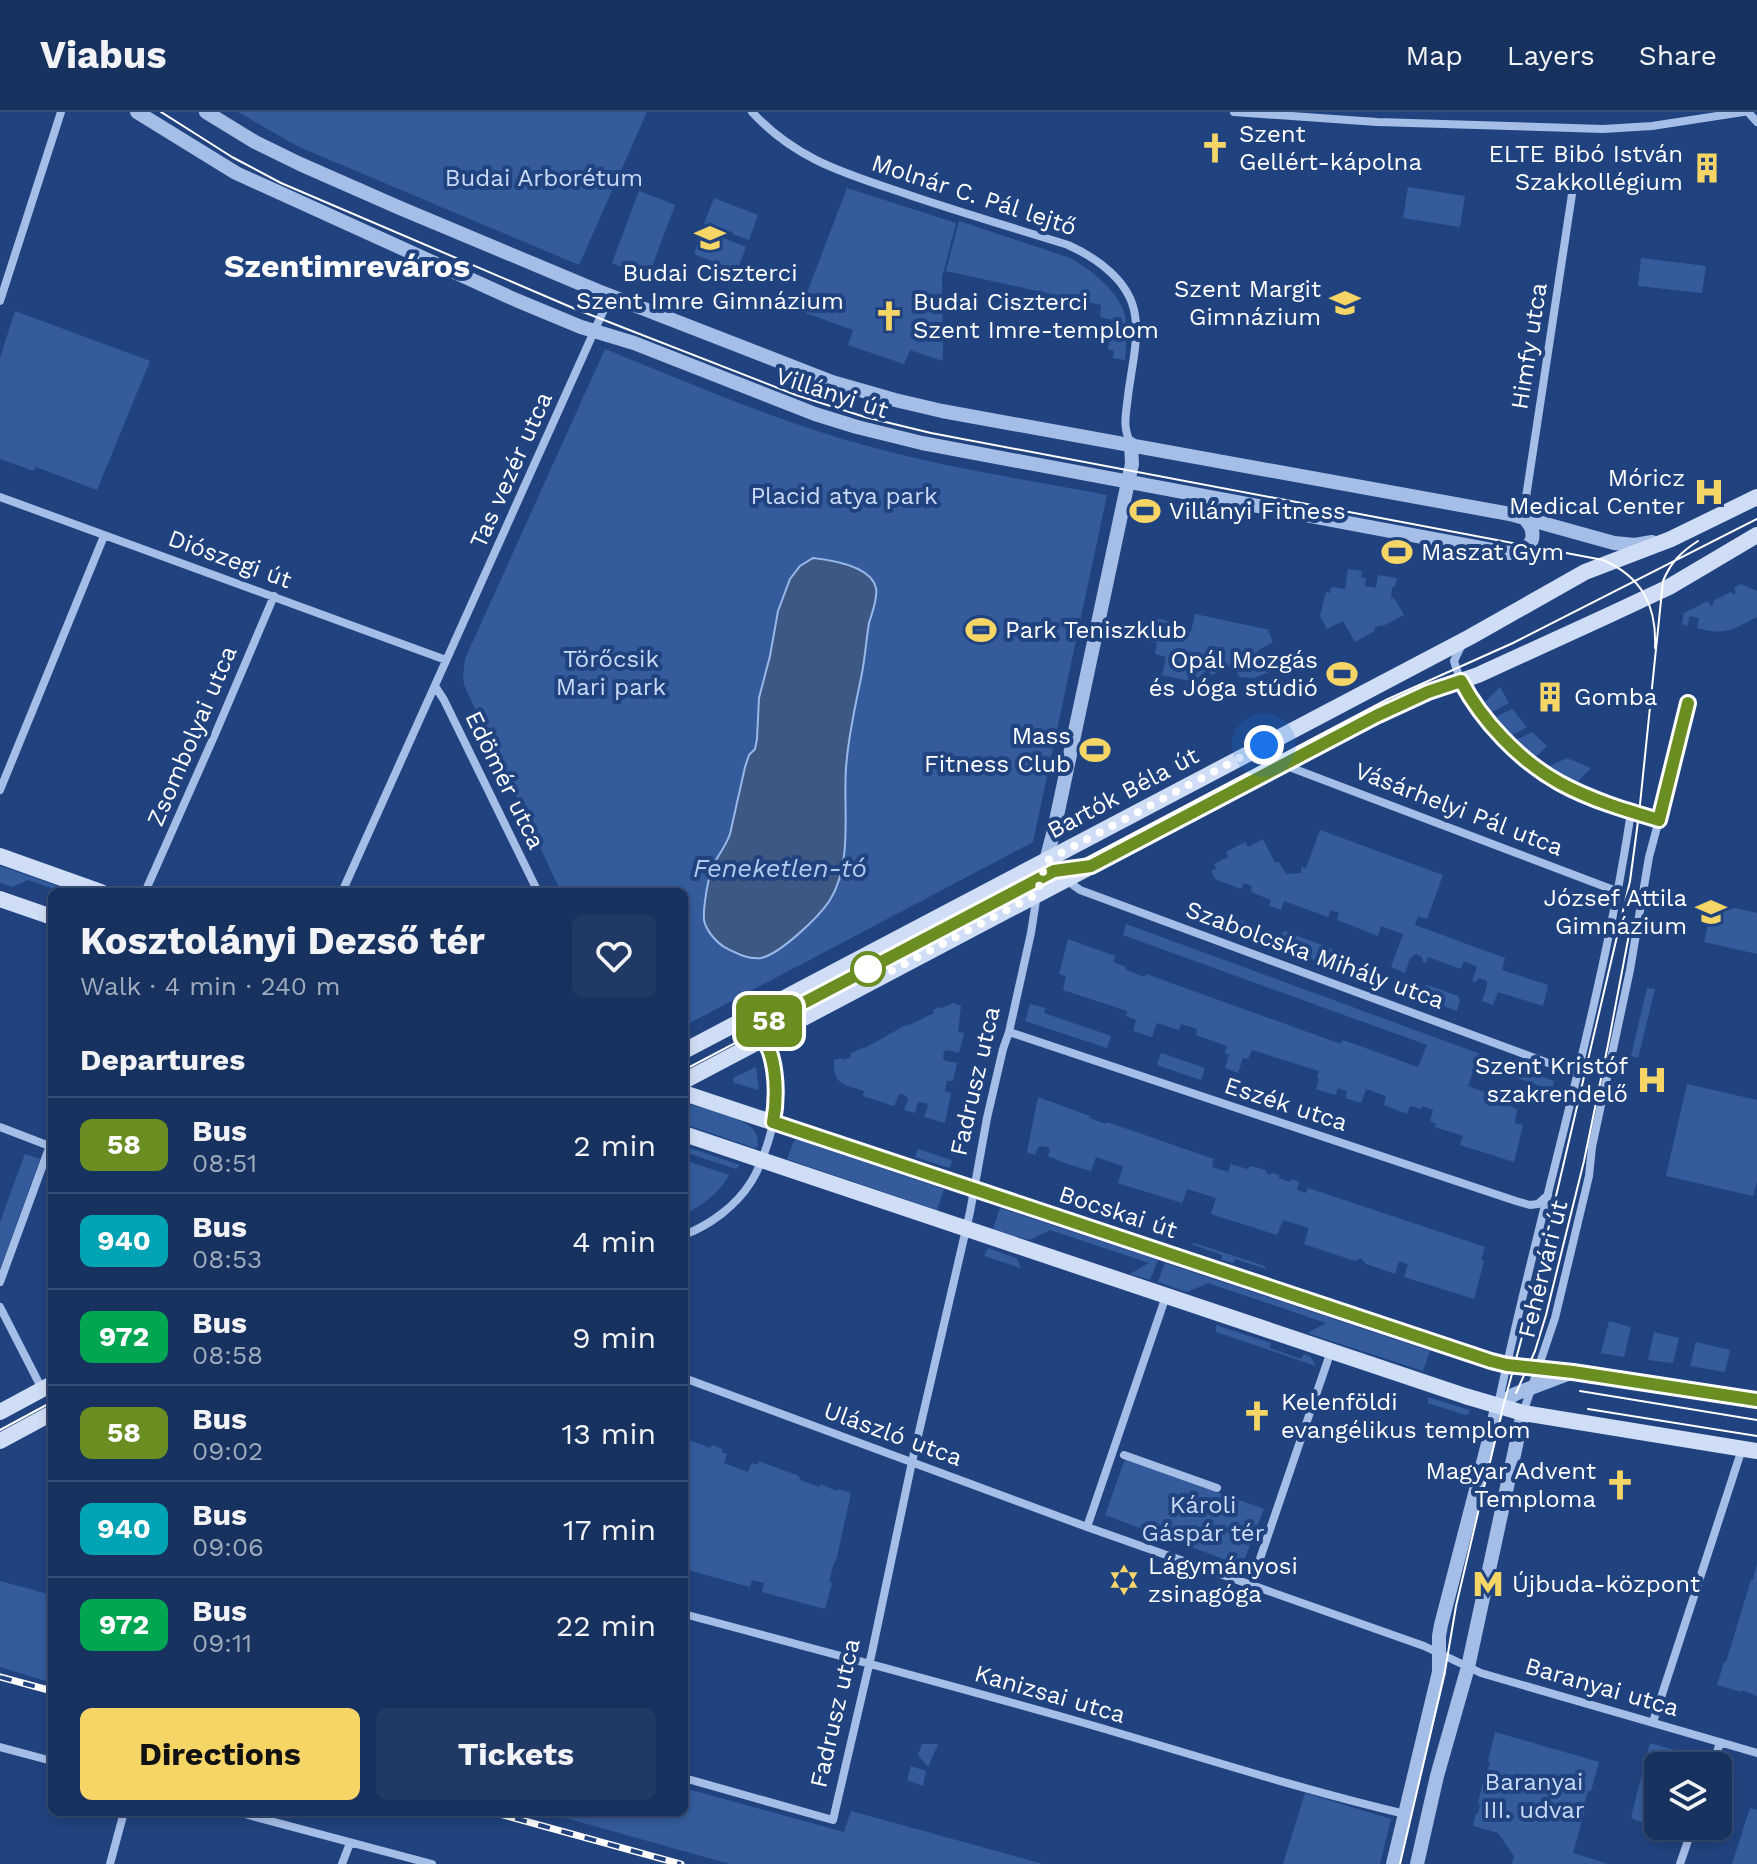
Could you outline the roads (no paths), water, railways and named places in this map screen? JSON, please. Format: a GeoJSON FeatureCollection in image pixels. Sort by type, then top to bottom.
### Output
{"type":"FeatureCollection","features":[{"type":"Feature","properties":{"kind":"main road","name":"Bartók Béla út"},"geometry":{"type":"LineString","coordinates":[[688,1049],[1465,640],[1585,572],[1671,539],[1756,498]]}},
{"type":"Feature","properties":{"kind":"main road","name":"Bartók Béla út"},"geometry":{"type":"LineString","coordinates":[[688,1079],[1376,716],[1428,692],[1505,663],[1665,589],[1757,535]]}},
{"type":"Feature","properties":{"kind":"main road"},"geometry":{"type":"LineString","coordinates":[[0,856],[90,888]]}},
{"type":"Feature","properties":{"kind":"main road"},"geometry":{"type":"LineString","coordinates":[[0,899],[48,916]]}},
{"type":"Feature","properties":{"kind":"main road","name":"Bocskai út"},"geometry":{"type":"LineString","coordinates":[[688,1094],[1507,1365],[1757,1400]]}},
{"type":"Feature","properties":{"kind":"main road"},"geometry":{"type":"LineString","coordinates":[[688,1135],[1465,1396],[1523,1413],[1749,1450]]}},
{"type":"Feature","properties":{"kind":"main road"},"geometry":{"type":"LineString","coordinates":[[0,1412],[47,1387]]}},
{"type":"Feature","properties":{"kind":"main road"},"geometry":{"type":"LineString","coordinates":[[0,1441],[48,1415]]}},
{"type":"Feature","properties":{"kind":"street"},"geometry":{"type":"LineString","coordinates":[[0,301],[61,112]]}},
{"type":"Feature","properties":{"kind":"street","name":"Villányi út"},"geometry":{"type":"LineString","coordinates":[[137,112],[236,173],[270,190],[516,300],[815,414],[857,427],[922,443],[1503,553],[1524,551],[1532,539],[1532,527],[1523,517]]}},
{"type":"Feature","properties":{"kind":"street","name":"Villányi út"},"geometry":{"type":"LineString","coordinates":[[206,112],[255,142],[400,208],[778,363],[865,392],[942,411],[1523,517],[1614,543],[1635,545],[1671,539]]}},
{"type":"Feature","properties":{"kind":"street","name":"Molnár C. Pál lejtő"},"geometry":{"type":"LineString","coordinates":[[752,112],[801,153],[825,165],[1068,245],[1113,273],[1135,311],[1135,345],[1124,431],[1131,444]]}},
{"type":"Feature","properties":{"kind":"street"},"geometry":{"type":"LineString","coordinates":[[1234,112],[1391,123],[1603,129],[1652,126],[1745,112],[1757,122]]}},
{"type":"Feature","properties":{"kind":"street","name":"Himfy utca"},"geometry":{"type":"LineString","coordinates":[[1523,517],[1574,181]]}},
{"type":"Feature","properties":{"kind":"street","name":"Tas vezér utca"},"geometry":{"type":"LineString","coordinates":[[435,686],[610,296]]}},
{"type":"Feature","properties":{"kind":"street","name":"Fadrusz utca"},"geometry":{"type":"LineString","coordinates":[[688,1779],[833,1820],[966,1229],[987,1118],[1009,1032],[1037,894],[1054,830],[1132,464],[1131,444]]}},
{"type":"Feature","properties":{"kind":"street","name":"Diószegi út"},"geometry":{"type":"LineString","coordinates":[[0,497],[446,660]]}},
{"type":"Feature","properties":{"kind":"street"},"geometry":{"type":"LineString","coordinates":[[0,790],[104,536]]}},
{"type":"Feature","properties":{"kind":"street","name":"Zsombolyai utca"},"geometry":{"type":"LineString","coordinates":[[147,888],[274,596]]}},
{"type":"Feature","properties":{"kind":"street"},"geometry":{"type":"LineString","coordinates":[[1465,640],[1454,661],[1468,694],[1486,719],[1530,762],[1558,782],[1631,812]]}},
{"type":"Feature","properties":{"kind":"street"},"geometry":{"type":"LineString","coordinates":[[344,888],[435,686]]}},
{"type":"Feature","properties":{"kind":"street","name":"Edömér utca"},"geometry":{"type":"LineString","coordinates":[[435,686],[536,888]]}},
{"type":"Feature","properties":{"kind":"street","name":"Vásárhelyi Pál utca"},"geometry":{"type":"LineString","coordinates":[[1284,765],[1619,892]]}},
{"type":"Feature","properties":{"kind":"street","name":"Fehérvári út"},"geometry":{"type":"LineString","coordinates":[[1393,1864],[1439,1672],[1441,1625],[1578,1074],[1619,892],[1631,812],[1659,820],[1649,857],[1628,979],[1592,1147],[1589,1176],[1555,1318],[1523,1413],[1468,1667],[1437,1776],[1417,1864]]}},
{"type":"Feature","properties":{"kind":"street","name":"Szabolcska Mihály utca"},"geometry":{"type":"LineString","coordinates":[[1046,861],[1080,890],[1578,1074]]}},
{"type":"Feature","properties":{"kind":"street"},"geometry":{"type":"LineString","coordinates":[[688,1233],[708,1224],[736,1200],[753,1179],[773,1122],[777,1102],[770,1049],[758,1031],[735,1024]]}},
{"type":"Feature","properties":{"kind":"street","name":"Eszék utca"},"geometry":{"type":"LineString","coordinates":[[1009,1032],[1516,1201],[1538,1204],[1549,1195]]}},
{"type":"Feature","properties":{"kind":"street"},"geometry":{"type":"LineString","coordinates":[[0,1127],[48,1143]]}},
{"type":"Feature","properties":{"kind":"street"},"geometry":{"type":"LineString","coordinates":[[0,1282],[48,1152]]}},
{"type":"Feature","properties":{"kind":"street"},"geometry":{"type":"LineString","coordinates":[[1166,1296],[1087,1527],[1439,1653]]}},
{"type":"Feature","properties":{"kind":"street"},"geometry":{"type":"LineString","coordinates":[[0,1307],[47,1387]]}},
{"type":"Feature","properties":{"kind":"street"},"geometry":{"type":"LineString","coordinates":[[1251,1585],[1331,1351]]}},
{"type":"Feature","properties":{"kind":"street"},"geometry":{"type":"LineString","coordinates":[[1498,1405],[1515,1394],[1573,1372]]}},
{"type":"Feature","properties":{"kind":"street","name":"Ulászló utca"},"geometry":{"type":"LineString","coordinates":[[688,1379],[1087,1527]]}},
{"type":"Feature","properties":{"kind":"street"},"geometry":{"type":"LineString","coordinates":[[1653,1722],[1749,1450]]}},
{"type":"Feature","properties":{"kind":"street"},"geometry":{"type":"LineString","coordinates":[[1124,1455],[1217,1488]]}},
{"type":"Feature","properties":{"kind":"street","name":"Kanizsai utca"},"geometry":{"type":"LineString","coordinates":[[688,1615],[1405,1814]]}},
{"type":"Feature","properties":{"kind":"street","name":"Baranyai utca"},"geometry":{"type":"LineString","coordinates":[[1439,1653],[1489,1676],[1757,1753]]}},
{"type":"Feature","properties":{"kind":"street"},"geometry":{"type":"LineString","coordinates":[[1717,1752],[1720,1743]]}},
{"type":"Feature","properties":{"kind":"street"},"geometry":{"type":"LineString","coordinates":[[0,1747],[48,1760]]}},
{"type":"Feature","properties":{"kind":"street"},"geometry":{"type":"LineString","coordinates":[[110,1864],[123,1816]]}},
{"type":"Feature","properties":{"kind":"street"},"geometry":{"type":"LineString","coordinates":[[252,1816],[432,1864]]}},
{"type":"Feature","properties":{"kind":"street"},"geometry":{"type":"LineString","coordinates":[[1680,1864],[1688,1840]]}},
{"type":"Feature","properties":{"kind":"street"},"geometry":{"type":"LineString","coordinates":[[342,1864],[350,1843]]}},
{"type":"Feature","properties":{"kind":"water","name":"Feneketlen-tó"},"geometry":{"type":"Polygon","coordinates":[[[813,558],[859,569],[873,580],[876,588],[847,756],[846,836],[842,870],[830,900],[817,916],[778,950],[761,958],[752,958],[726,948],[709,932],[704,920],[706,893],[713,866],[730,834],[749,755],[755,749],[759,698],[778,611],[790,579],[800,566],[813,558]]]}},
{"type":"Feature","properties":{"kind":"tram line"},"geometry":{"type":"LineString","coordinates":[[161,112],[232,157],[281,183],[573,308],[796,395],[865,417],[931,433],[1603,560],[1628,575],[1644,595],[1653,619],[1655,648]]}},
{"type":"Feature","properties":{"kind":"tram line"},"geometry":{"type":"LineString","coordinates":[[688,1068],[1388,699],[1513,643],[1757,519]]}},
{"type":"Feature","properties":{"kind":"tram line"},"geometry":{"type":"LineString","coordinates":[[1400,1864],[1445,1671],[1456,1606],[1630,881],[1663,581],[1677,558],[1698,541]]}},
{"type":"Feature","properties":{"kind":"tram line"},"geometry":{"type":"LineString","coordinates":[[1516,1393],[1535,1351],[1546,1315],[1584,1161],[1631,924]]}},
{"type":"Feature","properties":{"kind":"tram line"},"geometry":{"type":"LineString","coordinates":[[1580,1391],[1757,1420]]}},
{"type":"Feature","properties":{"kind":"tram line"},"geometry":{"type":"LineString","coordinates":[[0,1430],[48,1404]]}},
{"type":"Feature","properties":{"kind":"tram line"},"geometry":{"type":"LineString","coordinates":[[1588,1409],[1757,1436]]}},
{"type":"Feature","properties":{"kind":"railway"},"geometry":{"type":"LineString","coordinates":[[0,1677],[48,1690]]}},
{"type":"Feature","properties":{"kind":"railway"},"geometry":{"type":"LineString","coordinates":[[507,1816],[681,1864]]}},
{"type":"Feature","properties":{"kind":"place","name":"Szent Gellért-kápolna"},"geometry":{"type":"Point","coordinates":[1215,148]}},
{"type":"Feature","properties":{"kind":"place","name":"ELTE Bibó István Szakkollégium"},"geometry":{"type":"Point","coordinates":[1707,168]}},
{"type":"Feature","properties":{"kind":"place","name":"Budai Ciszterci Szent Imre Gimnázium"},"geometry":{"type":"Point","coordinates":[710,238]}},
{"type":"Feature","properties":{"kind":"place","name":"Szent Margit Gimnázium"},"geometry":{"type":"Point","coordinates":[1345,303]}},
{"type":"Feature","properties":{"kind":"place","name":"Budai Ciszterci Szent Imre-templom"},"geometry":{"type":"Point","coordinates":[889,316]}},
{"type":"Feature","properties":{"kind":"place","name":"Móricz Medical Center"},"geometry":{"type":"Point","coordinates":[1709,492]}},
{"type":"Feature","properties":{"kind":"place","name":"Villányi Fitness"},"geometry":{"type":"Point","coordinates":[1145,511]}},
{"type":"Feature","properties":{"kind":"place","name":"Maszat Gym"},"geometry":{"type":"Point","coordinates":[1397,552]}},
{"type":"Feature","properties":{"kind":"place","name":"Park Teniszklub"},"geometry":{"type":"Point","coordinates":[981,630]}},
{"type":"Feature","properties":{"kind":"place","name":"Opál Mozgás és Jóga stúdió"},"geometry":{"type":"Point","coordinates":[1342,674]}},
{"type":"Feature","properties":{"kind":"place","name":"Gomba"},"geometry":{"type":"Point","coordinates":[1550,697]}},
{"type":"Feature","properties":{"kind":"place","name":"Mass Fitness Club"},"geometry":{"type":"Point","coordinates":[1095,750]}},
{"type":"Feature","properties":{"kind":"place","name":"József Attila Gimnázium"},"geometry":{"type":"Point","coordinates":[1711,912]}},
{"type":"Feature","properties":{"kind":"place","name":"Szent Kristóf szakrendelő"},"geometry":{"type":"Point","coordinates":[1652,1080]}},
{"type":"Feature","properties":{"kind":"place","name":"Kelenföldi evangélikus templom"},"geometry":{"type":"Point","coordinates":[1257,1416]}},
{"type":"Feature","properties":{"kind":"place","name":"Magyar Advent Temploma"},"geometry":{"type":"Point","coordinates":[1620,1485]}},
{"type":"Feature","properties":{"kind":"place","name":"Lágymányosi zsinagóga"},"geometry":{"type":"Point","coordinates":[1124,1580]}},
{"type":"Feature","properties":{"kind":"place","name":"Újbuda-központ"},"geometry":{"type":"Point","coordinates":[1488,1584]}},
{"type":"Feature","properties":{"kind":"district","name":"Szentimreváros"},"geometry":{"type":"Point","coordinates":[347,266]}},
{"type":"Feature","properties":{"kind":"park label","name":"Budai Arborétum"},"geometry":{"type":"Point","coordinates":[544,178]}},
{"type":"Feature","properties":{"kind":"park label","name":"Placid atya park"},"geometry":{"type":"Point","coordinates":[844,496]}},
{"type":"Feature","properties":{"kind":"park label","name":"Törőcsik Mari park"},"geometry":{"type":"Point","coordinates":[611,673]}},
{"type":"Feature","properties":{"kind":"park label","name":"Károli Gáspár tér"},"geometry":{"type":"Point","coordinates":[1203,1519]}},
{"type":"Feature","properties":{"kind":"park label","name":"Baranyai III. udvar"},"geometry":{"type":"Point","coordinates":[1534,1796]}}]}
